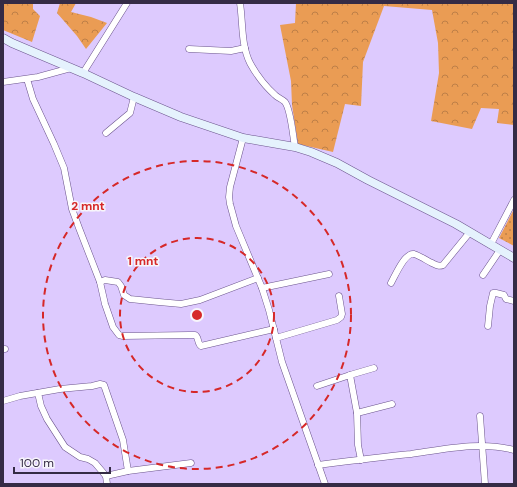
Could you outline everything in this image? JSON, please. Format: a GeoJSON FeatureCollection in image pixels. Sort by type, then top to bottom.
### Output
{"type":"FeatureCollection","features":[{"type":"Feature","properties":{"kind":"street"},"geometry":{"type":"LineString","coordinates":[[82,72],[127,3]]}},
{"type":"Feature","properties":{"kind":"street"},"geometry":{"type":"LineString","coordinates":[[240,3],[243,40],[250,63],[274,94],[285,103],[290,118],[295,147]]}},
{"type":"Feature","properties":{"kind":"street"},"geometry":{"type":"LineString","coordinates":[[3,38],[186,119],[243,138],[295,147],[337,163],[456,224],[514,258]]}},
{"type":"Feature","properties":{"kind":"street"},"geometry":{"type":"LineString","coordinates":[[189,49],[231,51],[245,48]]}},
{"type":"Feature","properties":{"kind":"street"},"geometry":{"type":"LineString","coordinates":[[3,82],[27,79],[71,68]]}},
{"type":"Feature","properties":{"kind":"street"},"geometry":{"type":"LineString","coordinates":[[27,79],[33,99],[64,168],[72,209],[100,282],[105,304],[115,331],[119,335],[194,335],[197,337],[198,344],[201,346],[274,328]]}},
{"type":"Feature","properties":{"kind":"street"},"geometry":{"type":"LineString","coordinates":[[106,133],[130,113],[134,97]]}},
{"type":"Feature","properties":{"kind":"street"},"geometry":{"type":"LineString","coordinates":[[243,138],[230,187],[230,204],[236,226],[262,288],[282,362],[325,484]]}},
{"type":"Feature","properties":{"kind":"street"},"geometry":{"type":"LineString","coordinates":[[491,244],[514,200]]}},
{"type":"Feature","properties":{"kind":"street"},"geometry":{"type":"LineString","coordinates":[[391,283],[400,265],[410,254],[415,254],[438,266],[443,265],[470,232]]}},
{"type":"Feature","properties":{"kind":"street"},"geometry":{"type":"LineString","coordinates":[[483,275],[500,250]]}},
{"type":"Feature","properties":{"kind":"street"},"geometry":{"type":"LineString","coordinates":[[262,288],[329,274]]}},
{"type":"Feature","properties":{"kind":"street"},"geometry":{"type":"LineString","coordinates":[[100,282],[105,280],[118,282],[124,295],[130,299],[181,304],[200,300],[258,278]]}},
{"type":"Feature","properties":{"kind":"street"},"geometry":{"type":"LineString","coordinates":[[488,326],[493,293],[504,295],[506,299],[514,301]]}},
{"type":"Feature","properties":{"kind":"street"},"geometry":{"type":"LineString","coordinates":[[276,338],[337,320],[342,314],[339,296]]}},
{"type":"Feature","properties":{"kind":"street"},"geometry":{"type":"LineString","coordinates":[[317,386],[374,368]]}},
{"type":"Feature","properties":{"kind":"street"},"geometry":{"type":"LineString","coordinates":[[350,375],[357,413],[360,460]]}},
{"type":"Feature","properties":{"kind":"street"},"geometry":{"type":"LineString","coordinates":[[3,401],[60,389],[100,384],[104,385],[123,440],[128,471]]}},
{"type":"Feature","properties":{"kind":"street"},"geometry":{"type":"LineString","coordinates":[[38,393],[41,406],[47,419],[66,447],[80,457],[95,463],[106,476],[107,484]]}},
{"type":"Feature","properties":{"kind":"street"},"geometry":{"type":"LineString","coordinates":[[357,413],[392,404]]}},
{"type":"Feature","properties":{"kind":"street"},"geometry":{"type":"LineString","coordinates":[[480,416],[485,484]]}},
{"type":"Feature","properties":{"kind":"street"},"geometry":{"type":"LineString","coordinates":[[318,465],[482,445],[514,450]]}},
{"type":"Feature","properties":{"kind":"street"},"geometry":{"type":"LineString","coordinates":[[106,476],[128,471],[191,463]]}},
{"type":"Feature","properties":{"kind":"green space"},"geometry":{"type":"Polygon","coordinates":[[[3,3],[33,3],[33,9],[40,16],[32,42],[3,30],[3,3]]]}},
{"type":"Feature","properties":{"kind":"green space"},"geometry":{"type":"Polygon","coordinates":[[[60,3],[76,3],[71,12],[107,23],[86,49],[57,13],[60,3]]]}},
{"type":"Feature","properties":{"kind":"green space"},"geometry":{"type":"Polygon","coordinates":[[[296,3],[514,3],[514,125],[497,123],[499,109],[481,108],[472,129],[431,121],[439,73],[438,43],[432,10],[384,6],[363,62],[361,106],[345,104],[333,152],[298,144],[292,105],[291,81],[280,25],[295,23],[296,3]]]}},
{"type":"Feature","properties":{"kind":"green space"},"geometry":{"type":"Polygon","coordinates":[[[514,209],[514,246],[499,238],[514,209]]]}}]}
